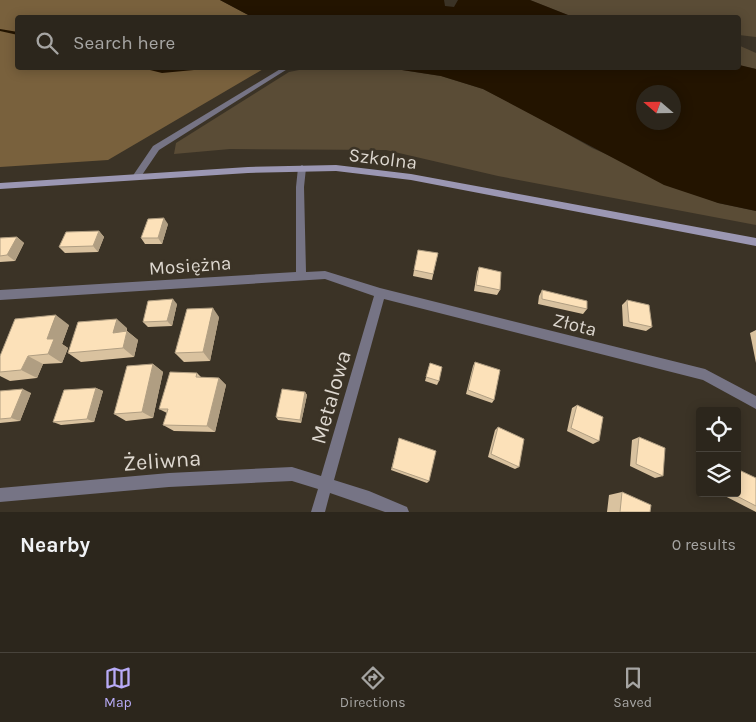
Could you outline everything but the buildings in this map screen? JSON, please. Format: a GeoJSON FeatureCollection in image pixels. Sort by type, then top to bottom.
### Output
{"type":"FeatureCollection","features":[{"type":"Feature","properties":{"kind":"street"},"geometry":{"type":"LineString","coordinates":[[137,176],[156,148],[283,70]]}},
{"type":"Feature","properties":{"kind":"street"},"geometry":{"type":"LineString","coordinates":[[301,276],[300,186],[302,168]]}},
{"type":"Feature","properties":{"kind":"street","name":"Szkolna"},"geometry":{"type":"LineString","coordinates":[[0,186],[137,176],[336,168],[411,176],[756,242]]}},
{"type":"Feature","properties":{"kind":"street","name":"Mosiężna"},"geometry":{"type":"LineString","coordinates":[[0,295],[325,275],[380,293]]}},
{"type":"Feature","properties":{"kind":"street","name":"Złota"},"geometry":{"type":"LineString","coordinates":[[380,293],[705,375],[756,403]]}},
{"type":"Feature","properties":{"kind":"street","name":"Metalowa"},"geometry":{"type":"LineString","coordinates":[[318,512],[380,293]]}},
{"type":"Feature","properties":{"kind":"street","name":"Żeliwna"},"geometry":{"type":"LineString","coordinates":[[0,495],[169,480],[292,474],[369,498],[402,512]]}},
{"type":"Feature","properties":{"kind":"shaded area"},"geometry":{"type":"Polygon","coordinates":[[[0,0],[220,0],[248,15],[15,15],[15,70],[262,70],[108,160],[0,167],[0,0]]]}},
{"type":"Feature","properties":{"kind":"shaded area"},"geometry":{"type":"Polygon","coordinates":[[[220,0],[444,0],[445,6],[454,7],[458,0],[530,0],[568,15],[248,15],[220,0]]]}},
{"type":"Feature","properties":{"kind":"shaded area"},"geometry":{"type":"Polygon","coordinates":[[[530,0],[756,0],[756,37],[741,35],[741,15],[568,15],[530,0]]]}},
{"type":"Feature","properties":{"kind":"shaded area"},"geometry":{"type":"Polygon","coordinates":[[[741,46],[756,53],[756,69],[741,65],[741,46]]]}},
{"type":"Feature","properties":{"kind":"shaded area"},"geometry":{"type":"Polygon","coordinates":[[[741,65],[756,69],[756,211],[718,203],[664,185],[483,89],[441,76],[402,70],[741,70],[741,65]]]}},
{"type":"Feature","properties":{"kind":"shaded area"},"geometry":{"type":"Polygon","coordinates":[[[299,70],[402,70],[441,76],[483,89],[527,111],[592,148],[718,203],[756,211],[756,225],[498,176],[386,150],[230,149],[174,154],[176,143],[289,72],[299,70]]]}},
{"type":"Feature","properties":{"kind":"waterway"},"geometry":{"type":"LineString","coordinates":[[0,30],[15,33]]}},
{"type":"Feature","properties":{"kind":"waterway"},"geometry":{"type":"LineString","coordinates":[[157,70],[173,70]]}}]}
